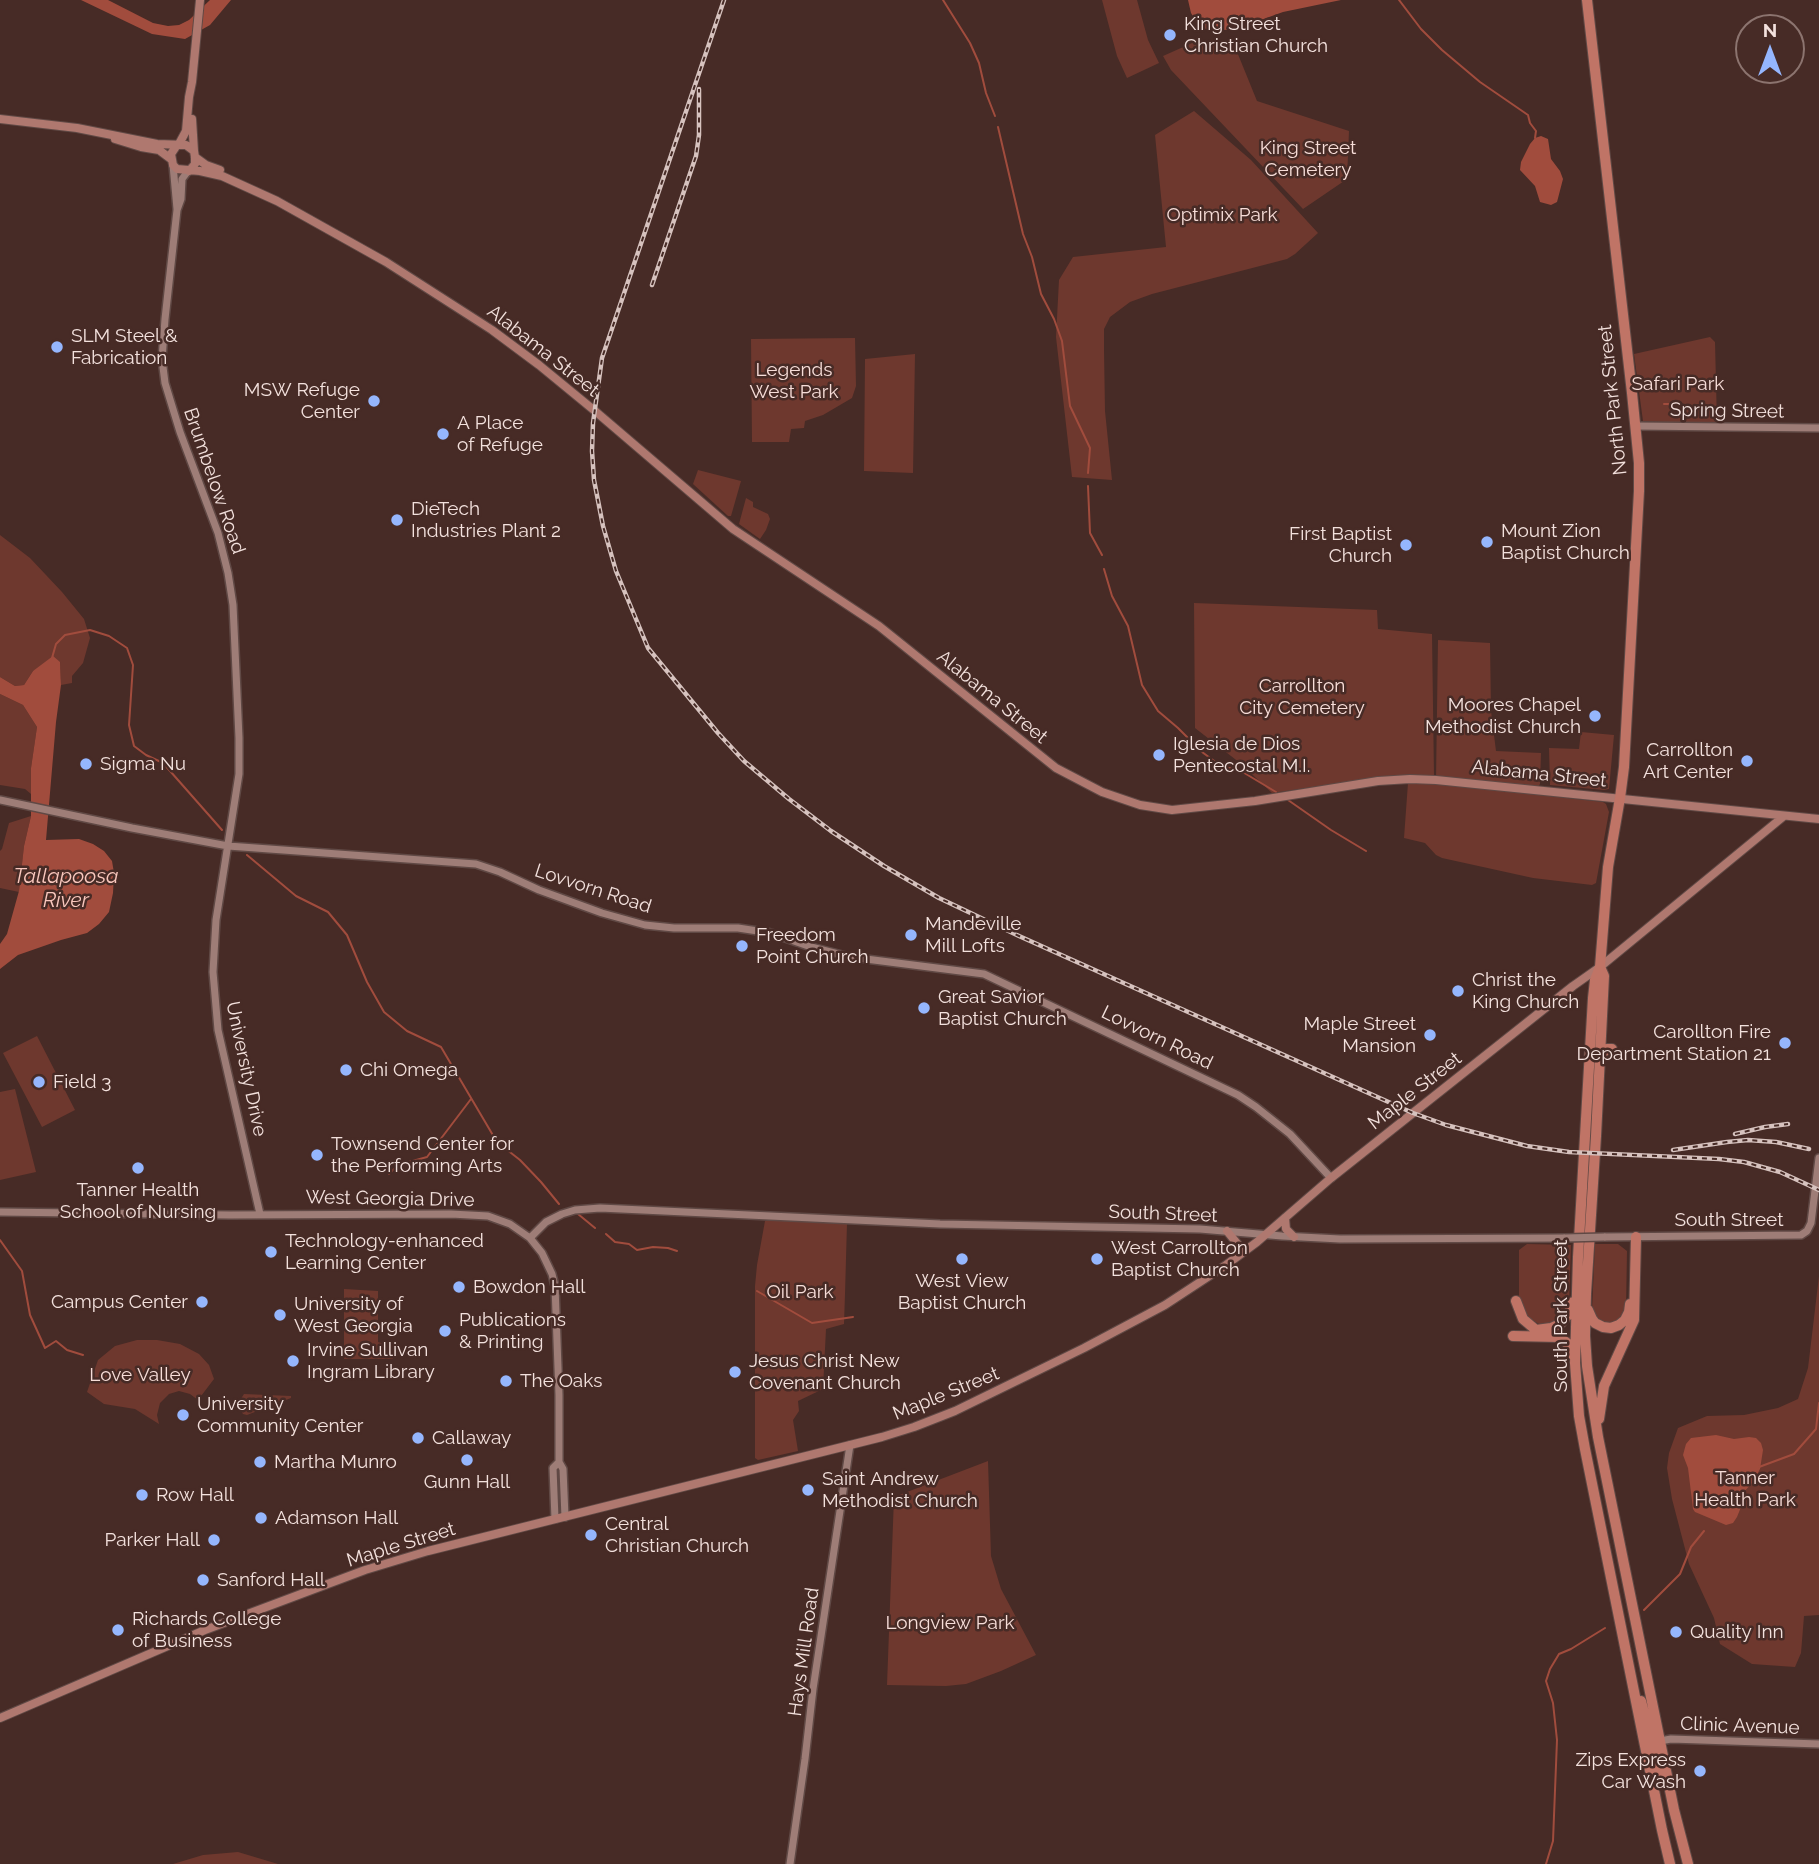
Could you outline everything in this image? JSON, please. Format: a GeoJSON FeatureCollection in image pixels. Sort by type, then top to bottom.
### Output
{"type":"FeatureCollection","features":[{"type":"Feature","properties":{"kind":"main road"},"geometry":{"type":"LineString","coordinates":[[103,134],[164,152],[177,169],[188,171],[195,164],[192,82],[200,0]]}},
{"type":"Feature","properties":{"kind":"main road","name":"North Park Street"},"geometry":{"type":"LineString","coordinates":[[1587,0],[1639,463],[1626,743],[1620,798]]}},
{"type":"Feature","properties":{"kind":"main road"},"geometry":{"type":"LineString","coordinates":[[172,162],[172,150],[186,131],[188,97],[192,82]]}},
{"type":"Feature","properties":{"kind":"main road"},"geometry":{"type":"LineString","coordinates":[[0,119],[69,127],[158,144],[186,145],[195,154]]}},
{"type":"Feature","properties":{"kind":"main road","name":"Alabama Street"},"geometry":{"type":"LineString","coordinates":[[195,154],[206,165],[249,183],[277,201]]}},
{"type":"Feature","properties":{"kind":"main road","name":"Alabama Street"},"geometry":{"type":"LineString","coordinates":[[188,171],[222,176],[277,201],[386,262],[492,330],[584,402],[733,529],[879,626],[1042,757],[1092,787],[1140,805],[1172,810],[1255,801],[1378,781],[1436,780],[1819,819]]}},
{"type":"Feature","properties":{"kind":"main road","name":"South Park Street"},"geometry":{"type":"LineString","coordinates":[[1620,798],[1608,867],[1600,967],[1593,998],[1581,1291],[1587,1366],[1598,1437],[1623,1554],[1652,1743]]}},
{"type":"Feature","properties":{"kind":"main road"},"geometry":{"type":"LineString","coordinates":[[1765,814],[1769,822],[1766,831]]}},
{"type":"Feature","properties":{"kind":"main road","name":"Maple Street"},"geometry":{"type":"LineString","coordinates":[[1,1716],[205,1630],[365,1570],[428,1551],[850,1445],[933,1421],[1000,1390],[1162,1307],[1244,1252],[1331,1178],[1600,967],[1784,816]]}},
{"type":"Feature","properties":{"kind":"main road","name":"South Park Street"},"geometry":{"type":"LineString","coordinates":[[1600,967],[1604,976],[1600,1055],[1575,1363],[1579,1416],[1630,1678],[1652,1743]]}},
{"type":"Feature","properties":{"kind":"main road"},"geometry":{"type":"LineString","coordinates":[[1600,1055],[1606,1049],[1612,1049]]}},
{"type":"Feature","properties":{"kind":"main road"},"geometry":{"type":"LineString","coordinates":[[1285,1218],[1286,1229],[1294,1237]]}},
{"type":"Feature","properties":{"kind":"main road"},"geometry":{"type":"LineString","coordinates":[[1227,1231],[1244,1252]]}},
{"type":"Feature","properties":{"kind":"main road"},"geometry":{"type":"LineString","coordinates":[[1581,1291],[1589,1315],[1599,1326],[1615,1327],[1625,1320],[1630,1305],[1633,1237]]}},
{"type":"Feature","properties":{"kind":"main road"},"geometry":{"type":"LineString","coordinates":[[1598,1437],[1604,1386],[1634,1320],[1633,1237]]}},
{"type":"Feature","properties":{"kind":"main road"},"geometry":{"type":"LineString","coordinates":[[1575,1363],[1570,1346],[1559,1337],[1513,1334],[1551,1328],[1563,1321],[1581,1291]]}},
{"type":"Feature","properties":{"kind":"main road"},"geometry":{"type":"LineString","coordinates":[[1516,1301],[1523,1319],[1536,1330]]}},
{"type":"Feature","properties":{"kind":"main road"},"geometry":{"type":"LineString","coordinates":[[1606,1558],[1623,1554]]}},
{"type":"Feature","properties":{"kind":"main road"},"geometry":{"type":"LineString","coordinates":[[1652,1743],[1688,1864]]}},
{"type":"Feature","properties":{"kind":"main road"},"geometry":{"type":"LineString","coordinates":[[1652,1743],[1670,1864]]}},
{"type":"Feature","properties":{"kind":"street","name":"Brumbelow Road"},"geometry":{"type":"LineString","coordinates":[[172,162],[177,210],[162,359],[165,383],[180,432],[218,533],[232,596],[240,738],[239,774],[228,846]]}},
{"type":"Feature","properties":{"kind":"street","name":"Brumbelow Road"},"geometry":{"type":"LineString","coordinates":[[177,210],[181,199],[182,179],[188,171]]}},
{"type":"Feature","properties":{"kind":"street","name":"Spring Street"},"geometry":{"type":"LineString","coordinates":[[1635,426],[1819,428]]}},
{"type":"Feature","properties":{"kind":"street","name":"Lovvorn Road"},"geometry":{"type":"LineString","coordinates":[[0,800],[228,846],[476,864],[602,913],[645,925],[674,929],[738,928],[771,933],[850,957],[984,974],[1238,1095],[1290,1134],[1331,1178]]}},
{"type":"Feature","properties":{"kind":"street","name":"University Drive"},"geometry":{"type":"LineString","coordinates":[[228,846],[214,939],[214,998],[218,1030],[260,1214]]}},
{"type":"Feature","properties":{"kind":"street"},"geometry":{"type":"LineString","coordinates":[[1818,1178],[1819,1158]]}},
{"type":"Feature","properties":{"kind":"street","name":"South Street"},"geometry":{"type":"LineString","coordinates":[[530,1238],[554,1217],[590,1208],[940,1224],[1200,1229],[1340,1239],[1797,1236],[1805,1233],[1811,1223],[1818,1178]]}},
{"type":"Feature","properties":{"kind":"street","name":"West Georgia Drive"},"geometry":{"type":"LineString","coordinates":[[0,1212],[479,1215],[510,1224],[530,1238],[542,1253],[555,1286],[559,1462],[553,1468],[560,1518]]}},
{"type":"Feature","properties":{"kind":"street","name":"Hays Mill Road"},"geometry":{"type":"LineString","coordinates":[[790,1864],[850,1445]]}},
{"type":"Feature","properties":{"kind":"street","name":"Clinic Avenue"},"geometry":{"type":"LineString","coordinates":[[1652,1743],[1671,1739],[1819,1744]]}},
{"type":"Feature","properties":{"kind":"green space"},"geometry":{"type":"Polygon","coordinates":[[[1102,0],[1137,0],[1148,40],[1159,63],[1127,78],[1117,56],[1102,0]]]}},
{"type":"Feature","properties":{"kind":"green space","name":"King Street Cemetery"},"geometry":{"type":"Polygon","coordinates":[[[1199,40],[1209,43],[1233,42],[1257,101],[1349,131],[1347,179],[1303,209],[1171,70],[1163,56],[1199,40]]]}},
{"type":"Feature","properties":{"kind":"green space","name":"Optimix Park"},"geometry":{"type":"Polygon","coordinates":[[[1194,111],[1251,160],[1318,233],[1287,259],[1152,294],[1130,302],[1110,317],[1104,329],[1104,350],[1105,411],[1112,480],[1072,477],[1056,337],[1059,280],[1073,257],[1166,247],[1155,135],[1194,111]]]}},
{"type":"Feature","properties":{"kind":"green space","name":"Safari Park"},"geometry":{"type":"Polygon","coordinates":[[[1710,337],[1715,342],[1717,423],[1643,421],[1634,354],[1710,337]]]}},
{"type":"Feature","properties":{"kind":"green space","name":"Legends West Park"},"geometry":{"type":"Polygon","coordinates":[[[855,338],[856,386],[852,398],[823,415],[805,421],[804,428],[791,429],[789,442],[752,442],[751,339],[855,338]]]}},
{"type":"Feature","properties":{"kind":"green space"},"geometry":{"type":"Polygon","coordinates":[[[915,354],[913,473],[864,471],[865,359],[915,354]]]}},
{"type":"Feature","properties":{"kind":"green space"},"geometry":{"type":"Polygon","coordinates":[[[698,470],[741,481],[731,516],[693,484],[698,470]]]}},
{"type":"Feature","properties":{"kind":"green space"},"geometry":{"type":"Polygon","coordinates":[[[746,498],[753,502],[753,507],[768,514],[770,519],[760,539],[739,524],[746,498]]]}},
{"type":"Feature","properties":{"kind":"green space"},"geometry":{"type":"Polygon","coordinates":[[[0,535],[30,558],[84,619],[90,638],[83,663],[72,676],[72,683],[61,685],[60,662],[33,671],[24,685],[15,686],[0,677],[0,535]]]}},
{"type":"Feature","properties":{"kind":"green space","name":"Carrollton City Cemetery"},"geometry":{"type":"Polygon","coordinates":[[[1194,603],[1377,610],[1378,629],[1432,634],[1434,776],[1374,778],[1272,793],[1240,763],[1195,728],[1194,603]]]}},
{"type":"Feature","properties":{"kind":"green space"},"geometry":{"type":"Polygon","coordinates":[[[1438,640],[1490,643],[1491,711],[1496,751],[1541,753],[1540,784],[1537,788],[1436,780],[1438,640]]]}},
{"type":"Feature","properties":{"kind":"green space"},"geometry":{"type":"Polygon","coordinates":[[[0,694],[23,705],[37,727],[31,768],[31,794],[25,789],[0,785],[0,694]]]}},
{"type":"Feature","properties":{"kind":"green space"},"geometry":{"type":"Polygon","coordinates":[[[1581,732],[1614,735],[1609,789],[1550,785],[1549,748],[1579,749],[1581,732]]]}},
{"type":"Feature","properties":{"kind":"green space"},"geometry":{"type":"Polygon","coordinates":[[[1408,783],[1434,783],[1603,802],[1609,812],[1596,883],[1592,885],[1533,878],[1442,858],[1425,843],[1404,838],[1408,783]]]}},
{"type":"Feature","properties":{"kind":"green space"},"geometry":{"type":"Polygon","coordinates":[[[31,816],[24,846],[19,892],[0,888],[0,851],[9,823],[31,816]]]}},
{"type":"Feature","properties":{"kind":"green space","name":"Field 3"},"geometry":{"type":"Polygon","coordinates":[[[37,1036],[75,1110],[42,1127],[3,1053],[37,1036]]]}},
{"type":"Feature","properties":{"kind":"green space"},"geometry":{"type":"Polygon","coordinates":[[[15,1089],[36,1172],[0,1180],[0,1092],[15,1089]]]}},
{"type":"Feature","properties":{"kind":"green space","name":"Oil Park"},"geometry":{"type":"Polygon","coordinates":[[[767,1220],[847,1223],[844,1324],[826,1329],[823,1389],[798,1401],[799,1411],[793,1420],[798,1451],[758,1460],[755,1458],[755,1286],[767,1220]]]}},
{"type":"Feature","properties":{"kind":"green space"},"geometry":{"type":"Polygon","coordinates":[[[1527,1244],[1571,1245],[1569,1304],[1557,1323],[1541,1325],[1530,1319],[1519,1304],[1519,1250],[1527,1244]]]}},
{"type":"Feature","properties":{"kind":"green space"},"geometry":{"type":"Polygon","coordinates":[[[1595,1244],[1618,1244],[1627,1251],[1626,1309],[1619,1320],[1609,1324],[1601,1323],[1592,1310],[1595,1244]]]}},
{"type":"Feature","properties":{"kind":"green space","name":"Tanner Health Park"},"geometry":{"type":"Polygon","coordinates":[[[1819,1276],[1819,1615],[1804,1616],[1801,1653],[1795,1667],[1752,1664],[1720,1644],[1714,1618],[1689,1564],[1672,1499],[1667,1468],[1669,1453],[1678,1428],[1707,1416],[1744,1415],[1778,1408],[1798,1399],[1808,1368],[1819,1276]]]}},
{"type":"Feature","properties":{"kind":"green space"},"geometry":{"type":"Polygon","coordinates":[[[344,1289],[378,1291],[378,1342],[393,1347],[395,1357],[344,1359],[344,1289]]]}},
{"type":"Feature","properties":{"kind":"green space","name":"Love Valley"},"geometry":{"type":"Polygon","coordinates":[[[137,1340],[180,1344],[199,1354],[209,1365],[214,1379],[198,1400],[179,1391],[169,1394],[160,1403],[157,1415],[159,1424],[135,1409],[104,1404],[87,1392],[98,1360],[115,1346],[137,1340]]]}},
{"type":"Feature","properties":{"kind":"green space"},"geometry":{"type":"Polygon","coordinates":[[[244,1394],[291,1398],[247,1415],[243,1414],[237,1405],[244,1394]]]}},
{"type":"Feature","properties":{"kind":"green space","name":"Longview Park"},"geometry":{"type":"Polygon","coordinates":[[[988,1461],[991,1556],[1001,1589],[1036,1655],[966,1684],[887,1685],[894,1497],[988,1461]]]}},
{"type":"Feature","properties":{"kind":"green space"},"geometry":{"type":"Polygon","coordinates":[[[238,1852],[278,1864],[173,1864],[203,1855],[238,1852]]]}},
{"type":"Feature","properties":{"kind":"water"},"geometry":{"type":"Polygon","coordinates":[[[81,0],[108,0],[153,23],[168,26],[189,20],[210,0],[231,0],[210,25],[185,39],[152,34],[81,0]]]}},
{"type":"Feature","properties":{"kind":"water"},"geometry":{"type":"Polygon","coordinates":[[[1188,0],[1341,0],[1283,12],[1236,29],[1211,31],[1199,26],[1191,13],[1188,0]]]}},
{"type":"Feature","properties":{"kind":"water"},"geometry":{"type":"Polygon","coordinates":[[[1541,136],[1548,139],[1551,159],[1563,179],[1557,202],[1551,205],[1540,202],[1535,186],[1520,170],[1530,144],[1541,136]]]}},
{"type":"Feature","properties":{"kind":"water","name":"Tallapoosa River"},"geometry":{"type":"Polygon","coordinates":[[[53,656],[60,662],[61,685],[46,840],[79,839],[104,851],[112,861],[113,893],[109,912],[87,933],[18,955],[0,969],[0,944],[7,934],[19,891],[24,846],[31,816],[31,768],[37,727],[23,705],[0,694],[0,677],[15,686],[24,685],[33,671],[53,656]]]}},
{"type":"Feature","properties":{"kind":"water"},"geometry":{"type":"Polygon","coordinates":[[[1716,1435],[1734,1439],[1756,1438],[1763,1450],[1760,1469],[1743,1493],[1737,1517],[1733,1523],[1726,1525],[1693,1509],[1688,1468],[1683,1455],[1691,1438],[1716,1435]]]}},
{"type":"Feature","properties":{"kind":"waterway"},"geometry":{"type":"LineString","coordinates":[[943,0],[970,43],[979,63],[995,116]]}},
{"type":"Feature","properties":{"kind":"waterway"},"geometry":{"type":"LineString","coordinates":[[1399,0],[1421,29],[1442,50],[1480,82],[1528,115],[1536,131],[1535,138]]}},
{"type":"Feature","properties":{"kind":"waterway"},"geometry":{"type":"LineString","coordinates":[[998,127],[1023,234],[1041,294],[1062,341],[1070,406],[1090,448],[1088,473]]}},
{"type":"Feature","properties":{"kind":"waterway"},"geometry":{"type":"LineString","coordinates":[[1664,404],[1681,409]]}},
{"type":"Feature","properties":{"kind":"waterway"},"geometry":{"type":"LineString","coordinates":[[1088,486],[1090,533],[1102,555]]}},
{"type":"Feature","properties":{"kind":"waterway"},"geometry":{"type":"LineString","coordinates":[[1104,569],[1112,596],[1128,626],[1142,685],[1158,711],[1221,766],[1241,771],[1276,792]]}},
{"type":"Feature","properties":{"kind":"waterway"},"geometry":{"type":"LineString","coordinates":[[52,658],[56,644],[65,635],[90,630],[109,636],[127,648],[133,665],[129,725],[134,746],[163,763],[222,830]]}},
{"type":"Feature","properties":{"kind":"waterway"},"geometry":{"type":"LineString","coordinates":[[1288,800],[1366,851]]}},
{"type":"Feature","properties":{"kind":"waterway"},"geometry":{"type":"LineString","coordinates":[[247,855],[296,896],[328,912],[347,935],[367,982],[384,1012],[407,1031],[441,1047],[500,1143]]}},
{"type":"Feature","properties":{"kind":"waterway"},"geometry":{"type":"LineString","coordinates":[[389,1174],[398,1165],[427,1157],[471,1099]]}},
{"type":"Feature","properties":{"kind":"waterway"},"geometry":{"type":"LineString","coordinates":[[506,1149],[520,1160],[559,1204]]}},
{"type":"Feature","properties":{"kind":"waterway"},"geometry":{"type":"LineString","coordinates":[[578,1214],[595,1228]]}},
{"type":"Feature","properties":{"kind":"waterway"},"geometry":{"type":"LineString","coordinates":[[606,1234],[615,1242],[629,1244],[637,1250],[653,1247],[677,1251]]}},
{"type":"Feature","properties":{"kind":"waterway"},"geometry":{"type":"LineString","coordinates":[[0,1240],[22,1271],[30,1315],[45,1348],[56,1341],[67,1350],[83,1355]]}},
{"type":"Feature","properties":{"kind":"waterway"},"geometry":{"type":"LineString","coordinates":[[757,1291],[812,1323],[853,1317]]}},
{"type":"Feature","properties":{"kind":"waterway"},"geometry":{"type":"LineString","coordinates":[[1759,1467],[1794,1454],[1816,1429],[1819,1403]]}},
{"type":"Feature","properties":{"kind":"waterway"},"geometry":{"type":"LineString","coordinates":[[1644,1610],[1680,1574],[1691,1547],[1704,1531]]}},
{"type":"Feature","properties":{"kind":"waterway"},"geometry":{"type":"LineString","coordinates":[[1546,1864],[1553,1841],[1557,1740],[1553,1703],[1546,1681],[1559,1654],[1605,1628]]}},
{"type":"Feature","properties":{"kind":"railway"},"geometry":{"type":"LineString","coordinates":[[724,0],[602,358],[592,451],[594,480],[603,526],[616,571],[648,648],[718,733],[744,761],[831,831],[939,898],[1413,1113],[1446,1125],[1527,1146],[1569,1152],[1744,1162],[1780,1172],[1819,1190]]}},
{"type":"Feature","properties":{"kind":"railway"},"geometry":{"type":"LineString","coordinates":[[652,285],[696,156],[699,89]]}},
{"type":"Feature","properties":{"kind":"railway"},"geometry":{"type":"LineString","coordinates":[[1735,1134],[1788,1124]]}},
{"type":"Feature","properties":{"kind":"railway"},"geometry":{"type":"LineString","coordinates":[[1673,1150],[1748,1140],[1776,1142],[1809,1149]]}},
{"type":"Feature","properties":{"kind":"place","name":"King Street Christian Church"},"geometry":{"type":"Point","coordinates":[1170,35]}},
{"type":"Feature","properties":{"kind":"place","name":"SLM Steel & Fabrication"},"geometry":{"type":"Point","coordinates":[57,347]}},
{"type":"Feature","properties":{"kind":"place","name":"MSW Refuge Center"},"geometry":{"type":"Point","coordinates":[374,401]}},
{"type":"Feature","properties":{"kind":"place","name":"A Place of Refuge"},"geometry":{"type":"Point","coordinates":[443,434]}},
{"type":"Feature","properties":{"kind":"place","name":"DieTech Industries Plant 2"},"geometry":{"type":"Point","coordinates":[397,520]}},
{"type":"Feature","properties":{"kind":"place","name":"Mount Zion Baptist Church"},"geometry":{"type":"Point","coordinates":[1487,542]}},
{"type":"Feature","properties":{"kind":"place","name":"First Baptist Church"},"geometry":{"type":"Point","coordinates":[1406,545]}},
{"type":"Feature","properties":{"kind":"place","name":"Moores Chapel Methodist Church"},"geometry":{"type":"Point","coordinates":[1595,716]}},
{"type":"Feature","properties":{"kind":"place","name":"Iglesia de Dios Pentecostal M.I."},"geometry":{"type":"Point","coordinates":[1159,755]}},
{"type":"Feature","properties":{"kind":"place","name":"Carrollton Art Center"},"geometry":{"type":"Point","coordinates":[1747,761]}},
{"type":"Feature","properties":{"kind":"place","name":"Sigma Nu"},"geometry":{"type":"Point","coordinates":[86,764]}},
{"type":"Feature","properties":{"kind":"place","name":"Mandeville Mill Lofts"},"geometry":{"type":"Point","coordinates":[911,935]}},
{"type":"Feature","properties":{"kind":"place","name":"Freedom Point Church"},"geometry":{"type":"Point","coordinates":[742,946]}},
{"type":"Feature","properties":{"kind":"place","name":"Christ the King Church"},"geometry":{"type":"Point","coordinates":[1458,991]}},
{"type":"Feature","properties":{"kind":"place","name":"Great Savior Baptist Church"},"geometry":{"type":"Point","coordinates":[924,1008]}},
{"type":"Feature","properties":{"kind":"place","name":"Maple Street Mansion"},"geometry":{"type":"Point","coordinates":[1430,1035]}},
{"type":"Feature","properties":{"kind":"place","name":"Carollton Fire Department Station 21"},"geometry":{"type":"Point","coordinates":[1785,1043]}},
{"type":"Feature","properties":{"kind":"place","name":"Chi Omega"},"geometry":{"type":"Point","coordinates":[346,1070]}},
{"type":"Feature","properties":{"kind":"place","name":"Field 3"},"geometry":{"type":"Point","coordinates":[39,1082]}},
{"type":"Feature","properties":{"kind":"place","name":"Townsend Center for the Performing Arts"},"geometry":{"type":"Point","coordinates":[317,1155]}},
{"type":"Feature","properties":{"kind":"place","name":"Tanner Health School of Nursing"},"geometry":{"type":"Point","coordinates":[138,1168]}},
{"type":"Feature","properties":{"kind":"place","name":"Technology-enhanced Learning Center"},"geometry":{"type":"Point","coordinates":[271,1252]}},
{"type":"Feature","properties":{"kind":"place","name":"West View Baptist Church"},"geometry":{"type":"Point","coordinates":[962,1259]}},
{"type":"Feature","properties":{"kind":"place","name":"West Carrollton Baptist Church"},"geometry":{"type":"Point","coordinates":[1097,1259]}},
{"type":"Feature","properties":{"kind":"place","name":"Bowdon Hall"},"geometry":{"type":"Point","coordinates":[459,1287]}},
{"type":"Feature","properties":{"kind":"place","name":"Campus Center"},"geometry":{"type":"Point","coordinates":[202,1302]}},
{"type":"Feature","properties":{"kind":"place","name":"University of West Georgia"},"geometry":{"type":"Point","coordinates":[280,1315]}},
{"type":"Feature","properties":{"kind":"place","name":"Publications & Printing"},"geometry":{"type":"Point","coordinates":[445,1331]}},
{"type":"Feature","properties":{"kind":"place","name":"Irvine Sullivan Ingram Library"},"geometry":{"type":"Point","coordinates":[293,1361]}},
{"type":"Feature","properties":{"kind":"place","name":"Jesus Christ New Covenant Church"},"geometry":{"type":"Point","coordinates":[735,1372]}},
{"type":"Feature","properties":{"kind":"place","name":"The Oaks"},"geometry":{"type":"Point","coordinates":[506,1381]}},
{"type":"Feature","properties":{"kind":"place","name":"University Community Center"},"geometry":{"type":"Point","coordinates":[183,1415]}},
{"type":"Feature","properties":{"kind":"place","name":"Callaway"},"geometry":{"type":"Point","coordinates":[418,1438]}},
{"type":"Feature","properties":{"kind":"place","name":"Gunn Hall"},"geometry":{"type":"Point","coordinates":[467,1460]}},
{"type":"Feature","properties":{"kind":"place","name":"Martha Munro"},"geometry":{"type":"Point","coordinates":[260,1462]}},
{"type":"Feature","properties":{"kind":"place","name":"Saint Andrew Methodist Church"},"geometry":{"type":"Point","coordinates":[808,1490]}},
{"type":"Feature","properties":{"kind":"place","name":"Row Hall"},"geometry":{"type":"Point","coordinates":[142,1495]}},
{"type":"Feature","properties":{"kind":"place","name":"Adamson Hall"},"geometry":{"type":"Point","coordinates":[261,1518]}},
{"type":"Feature","properties":{"kind":"place","name":"Central Christian Church"},"geometry":{"type":"Point","coordinates":[591,1535]}},
{"type":"Feature","properties":{"kind":"place","name":"Parker Hall"},"geometry":{"type":"Point","coordinates":[214,1540]}},
{"type":"Feature","properties":{"kind":"place","name":"Sanford Hall"},"geometry":{"type":"Point","coordinates":[203,1580]}},
{"type":"Feature","properties":{"kind":"place","name":"Richards College of Business"},"geometry":{"type":"Point","coordinates":[118,1630]}},
{"type":"Feature","properties":{"kind":"place","name":"Quality Inn"},"geometry":{"type":"Point","coordinates":[1676,1632]}},
{"type":"Feature","properties":{"kind":"place","name":"Zips Express Car Wash"},"geometry":{"type":"Point","coordinates":[1700,1771]}}]}
